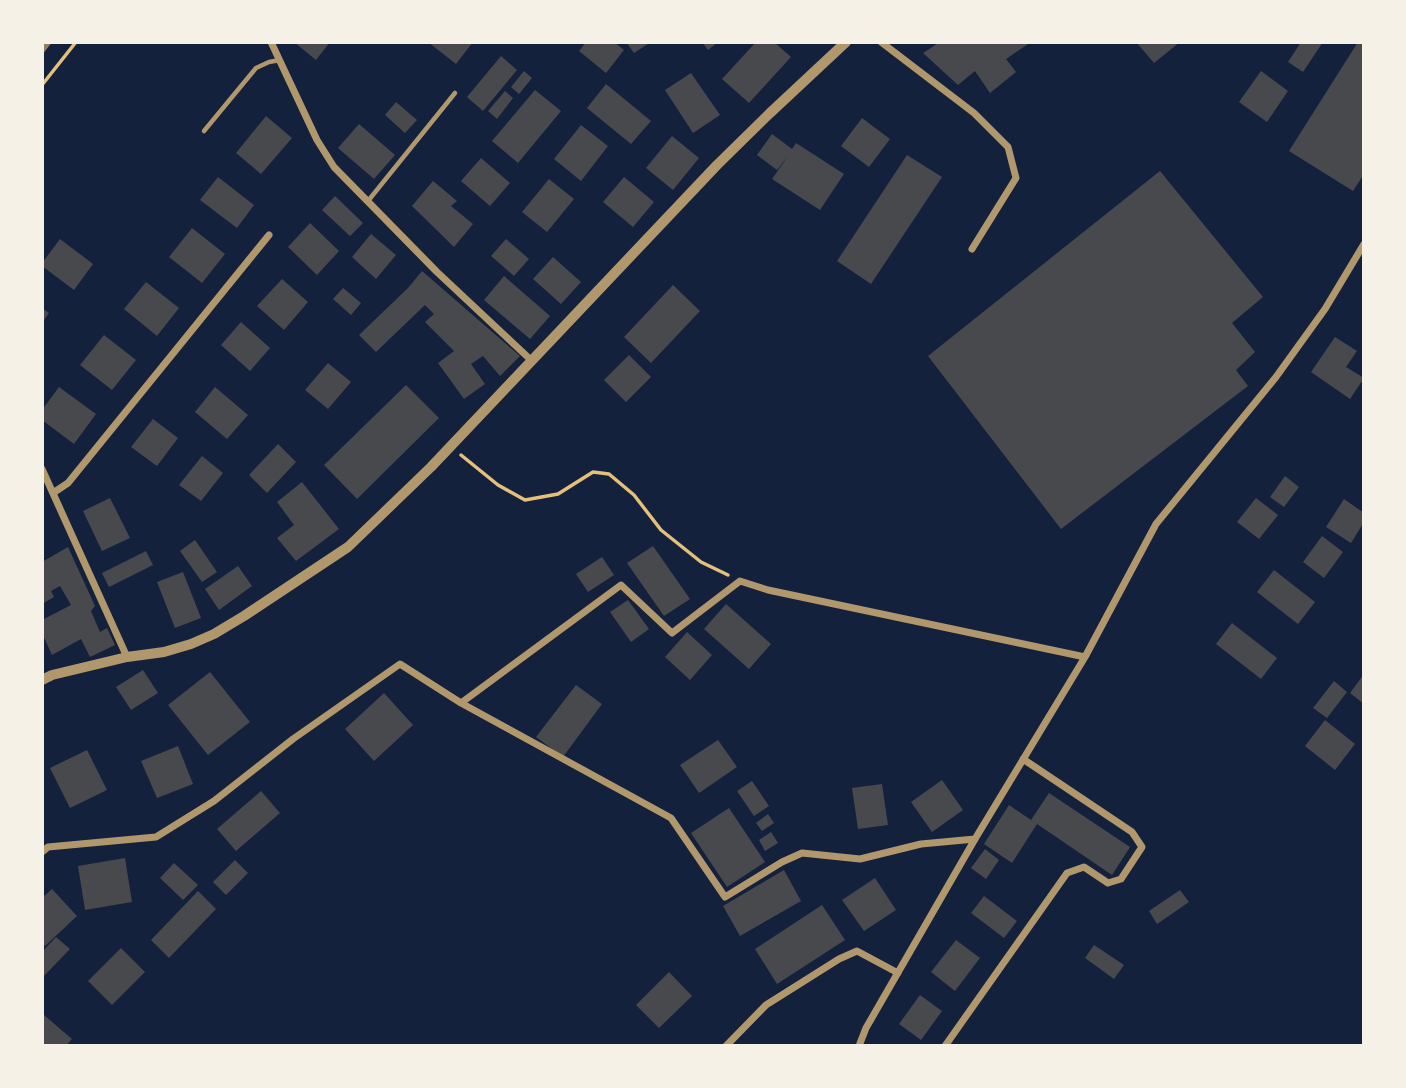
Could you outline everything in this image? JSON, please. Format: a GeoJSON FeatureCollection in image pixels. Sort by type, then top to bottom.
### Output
{"type":"FeatureCollection","features":[{"type":"Feature","properties":{"kind":"street"},"geometry":{"type":"LineString","coordinates":[[271,42],[317,140],[334,167],[437,272],[532,361]]}},
{"type":"Feature","properties":{"kind":"street"},"geometry":{"type":"LineString","coordinates":[[881,42],[974,113],[1009,147],[1016,178],[972,249]]}},
{"type":"Feature","properties":{"kind":"street"},"geometry":{"type":"LineString","coordinates":[[42,680],[127,657],[164,652],[191,644],[256,609],[348,547],[451,446],[717,165],[841,43]]}},
{"type":"Feature","properties":{"kind":"street"},"geometry":{"type":"LineString","coordinates":[[53,493],[68,483],[269,234]]}},
{"type":"Feature","properties":{"kind":"street"},"geometry":{"type":"LineString","coordinates":[[859,1046],[866,1028],[975,839],[1084,657],[1156,524],[1276,377],[1325,309],[1364,244]]}},
{"type":"Feature","properties":{"kind":"street"},"geometry":{"type":"LineString","coordinates":[[42,469],[127,657]]}},
{"type":"Feature","properties":{"kind":"street"},"geometry":{"type":"LineString","coordinates":[[461,703],[621,585],[672,633],[740,581],[781,593],[1084,657]]}},
{"type":"Feature","properties":{"kind":"street"},"geometry":{"type":"LineString","coordinates":[[42,852],[48,847],[156,837],[214,801],[293,739],[400,664],[461,703],[671,818],[725,897],[782,862],[802,853],[860,859],[921,844],[975,839]]}},
{"type":"Feature","properties":{"kind":"street"},"geometry":{"type":"LineString","coordinates":[[945,1046],[1067,873],[1084,867],[1108,883],[1121,879],[1142,847],[1132,832],[1023,759]]}},
{"type":"Feature","properties":{"kind":"street"},"geometry":{"type":"LineString","coordinates":[[726,1046],[766,1005],[839,959],[857,951],[898,973]]}},
{"type":"Feature","properties":{"kind":"lane"},"geometry":{"type":"LineString","coordinates":[[204,131],[256,68],[280,60]]}},
{"type":"Feature","properties":{"kind":"lane"},"geometry":{"type":"LineString","coordinates":[[368,201],[455,93]]}},
{"type":"Feature","properties":{"kind":"path"},"geometry":{"type":"LineString","coordinates":[[42,85],[76,42]]}},
{"type":"Feature","properties":{"kind":"path"},"geometry":{"type":"LineString","coordinates":[[451,446],[498,485],[525,500],[558,494],[593,472],[609,474],[634,495],[660,530],[701,562],[740,581]]}},
{"type":"Feature","properties":{"kind":"building"},"geometry":{"type":"Polygon","coordinates":[[[294,42],[330,42],[316,60],[294,42]]]}},
{"type":"Feature","properties":{"kind":"building"},"geometry":{"type":"Polygon","coordinates":[[[428,42],[473,42],[456,64],[428,42]]]}},
{"type":"Feature","properties":{"kind":"building"},"geometry":{"type":"Polygon","coordinates":[[[586,42],[614,42],[624,50],[606,73],[579,51],[586,42]]]}},
{"type":"Feature","properties":{"kind":"building"},"geometry":{"type":"Polygon","coordinates":[[[626,42],[651,42],[634,53],[626,42]]]}},
{"type":"Feature","properties":{"kind":"building"},"geometry":{"type":"Polygon","coordinates":[[[702,42],[718,42],[708,50],[702,42]]]}},
{"type":"Feature","properties":{"kind":"building"},"geometry":{"type":"Polygon","coordinates":[[[756,42],[774,42],[791,57],[749,103],[722,79],[756,42]]]}},
{"type":"Feature","properties":{"kind":"building"},"geometry":{"type":"Polygon","coordinates":[[[940,42],[1031,42],[1006,59],[1016,72],[990,93],[975,71],[958,85],[923,53],[940,42]]]}},
{"type":"Feature","properties":{"kind":"building"},"geometry":{"type":"Polygon","coordinates":[[[1136,42],[1180,42],[1154,63],[1136,42]]]}},
{"type":"Feature","properties":{"kind":"building"},"geometry":{"type":"Polygon","coordinates":[[[1301,42],[1323,42],[1303,72],[1288,62],[1301,42]]]}},
{"type":"Feature","properties":{"kind":"building"},"geometry":{"type":"Polygon","coordinates":[[[1358,42],[1364,46],[1364,174],[1353,191],[1289,151],[1358,42]]]}},
{"type":"Feature","properties":{"kind":"building"},"geometry":{"type":"Polygon","coordinates":[[[501,56],[517,70],[483,111],[467,97],[501,56]]]}},
{"type":"Feature","properties":{"kind":"building"},"geometry":{"type":"Polygon","coordinates":[[[524,71],[532,78],[519,94],[511,87],[524,71]]]}},
{"type":"Feature","properties":{"kind":"building"},"geometry":{"type":"Polygon","coordinates":[[[1261,71],[1288,91],[1267,122],[1239,102],[1261,71]]]}},
{"type":"Feature","properties":{"kind":"building"},"geometry":{"type":"Polygon","coordinates":[[[691,73],[720,115],[693,133],[665,90],[691,73]]]}},
{"type":"Feature","properties":{"kind":"building"},"geometry":{"type":"Polygon","coordinates":[[[606,84],[651,121],[631,144],[587,108],[606,84]]]}},
{"type":"Feature","properties":{"kind":"building"},"geometry":{"type":"Polygon","coordinates":[[[535,90],[561,111],[518,163],[492,141],[535,90]]]}},
{"type":"Feature","properties":{"kind":"building"},"geometry":{"type":"Polygon","coordinates":[[[505,91],[513,98],[497,119],[488,111],[505,91]]]}},
{"type":"Feature","properties":{"kind":"building"},"geometry":{"type":"Polygon","coordinates":[[[396,102],[417,120],[405,133],[385,115],[396,102]]]}},
{"type":"Feature","properties":{"kind":"building"},"geometry":{"type":"Polygon","coordinates":[[[266,116],[292,138],[261,174],[236,153],[266,116]]]}},
{"type":"Feature","properties":{"kind":"building"},"geometry":{"type":"Polygon","coordinates":[[[862,118],[890,139],[869,167],[841,146],[862,118]]]}},
{"type":"Feature","properties":{"kind":"building"},"geometry":{"type":"Polygon","coordinates":[[[359,124],[395,155],[374,179],[338,148],[359,124]]]}},
{"type":"Feature","properties":{"kind":"building"},"geometry":{"type":"Polygon","coordinates":[[[581,125],[608,146],[581,181],[554,159],[581,125]]]}},
{"type":"Feature","properties":{"kind":"building"},"geometry":{"type":"Polygon","coordinates":[[[772,134],[792,149],[796,143],[844,174],[820,210],[772,179],[788,156],[777,170],[757,155],[772,134]]]}},
{"type":"Feature","properties":{"kind":"building"},"geometry":{"type":"Polygon","coordinates":[[[672,136],[699,158],[673,190],[646,168],[672,136]]]}},
{"type":"Feature","properties":{"kind":"building"},"geometry":{"type":"Polygon","coordinates":[[[907,155],[942,177],[871,284],[837,261],[907,155]]]}},
{"type":"Feature","properties":{"kind":"building"},"geometry":{"type":"Polygon","coordinates":[[[481,158],[510,183],[490,206],[461,181],[481,158]]]}},
{"type":"Feature","properties":{"kind":"building"},"geometry":{"type":"Polygon","coordinates":[[[1160,171],[1263,297],[1232,323],[1255,352],[1236,370],[1248,386],[1061,529],[928,356],[1160,171]]]}},
{"type":"Feature","properties":{"kind":"building"},"geometry":{"type":"Polygon","coordinates":[[[218,177],[254,205],[237,228],[200,200],[218,177]]]}},
{"type":"Feature","properties":{"kind":"building"},"geometry":{"type":"Polygon","coordinates":[[[624,177],[654,202],[633,227],[603,202],[624,177]]]}},
{"type":"Feature","properties":{"kind":"building"},"geometry":{"type":"Polygon","coordinates":[[[549,179],[574,199],[547,232],[522,212],[549,179]]]}},
{"type":"Feature","properties":{"kind":"building"},"geometry":{"type":"Polygon","coordinates":[[[433,181],[457,201],[451,206],[473,224],[454,247],[412,206],[433,181]]]}},
{"type":"Feature","properties":{"kind":"building"},"geometry":{"type":"Polygon","coordinates":[[[335,196],[363,223],[350,236],[322,210],[335,196]]]}},
{"type":"Feature","properties":{"kind":"building"},"geometry":{"type":"Polygon","coordinates":[[[310,223],[339,251],[317,275],[288,247],[310,223]]]}},
{"type":"Feature","properties":{"kind":"building"},"geometry":{"type":"Polygon","coordinates":[[[192,228],[225,254],[202,283],[169,257],[192,228]]]}},
{"type":"Feature","properties":{"kind":"building"},"geometry":{"type":"Polygon","coordinates":[[[371,234],[396,255],[376,279],[352,257],[371,234]]]}},
{"type":"Feature","properties":{"kind":"building"},"geometry":{"type":"Polygon","coordinates":[[[60,239],[93,264],[74,290],[42,266],[60,239]]]}},
{"type":"Feature","properties":{"kind":"building"},"geometry":{"type":"Polygon","coordinates":[[[506,239],[529,259],[514,276],[491,256],[506,239]]]}},
{"type":"Feature","properties":{"kind":"building"},"geometry":{"type":"Polygon","coordinates":[[[553,257],[581,282],[561,304],[533,279],[553,257]]]}},
{"type":"Feature","properties":{"kind":"building"},"geometry":{"type":"Polygon","coordinates":[[[422,271],[520,356],[500,376],[483,356],[471,364],[485,384],[464,399],[438,363],[454,351],[425,322],[434,314],[425,305],[376,352],[359,335],[422,271]]]}},
{"type":"Feature","properties":{"kind":"building"},"geometry":{"type":"Polygon","coordinates":[[[504,276],[550,316],[530,339],[484,300],[504,276]]]}},
{"type":"Feature","properties":{"kind":"building"},"geometry":{"type":"Polygon","coordinates":[[[282,279],[308,302],[284,330],[257,306],[282,279]]]}},
{"type":"Feature","properties":{"kind":"building"},"geometry":{"type":"Polygon","coordinates":[[[146,282],[179,308],[157,336],[124,309],[146,282]]]}},
{"type":"Feature","properties":{"kind":"building"},"geometry":{"type":"Polygon","coordinates":[[[673,285],[700,311],[651,363],[624,337],[673,285]]]}},
{"type":"Feature","properties":{"kind":"building"},"geometry":{"type":"Polygon","coordinates":[[[343,288],[361,303],[351,315],[333,299],[343,288]]]}},
{"type":"Feature","properties":{"kind":"building"},"geometry":{"type":"Polygon","coordinates":[[[42,308],[49,313],[42,323],[42,308]]]}},
{"type":"Feature","properties":{"kind":"building"},"geometry":{"type":"Polygon","coordinates":[[[241,322],[270,348],[250,371],[221,345],[241,322]]]}},
{"type":"Feature","properties":{"kind":"building"},"geometry":{"type":"Polygon","coordinates":[[[104,335],[136,360],[112,390],[80,365],[104,335]]]}},
{"type":"Feature","properties":{"kind":"building"},"geometry":{"type":"Polygon","coordinates":[[[1335,337],[1357,351],[1346,367],[1364,378],[1350,399],[1311,372],[1335,337]]]}},
{"type":"Feature","properties":{"kind":"building"},"geometry":{"type":"Polygon","coordinates":[[[629,355],[651,377],[626,402],[604,380],[629,355]]]}},
{"type":"Feature","properties":{"kind":"building"},"geometry":{"type":"Polygon","coordinates":[[[328,363],[351,382],[328,409],[305,390],[328,363]]]}},
{"type":"Feature","properties":{"kind":"building"},"geometry":{"type":"Polygon","coordinates":[[[406,385],[439,418],[357,499],[324,465],[406,385]]]}},
{"type":"Feature","properties":{"kind":"building"},"geometry":{"type":"Polygon","coordinates":[[[59,387],[96,414],[74,444],[42,420],[42,410],[59,387]]]}},
{"type":"Feature","properties":{"kind":"building"},"geometry":{"type":"Polygon","coordinates":[[[215,387],[248,415],[227,439],[195,412],[215,387]]]}},
{"type":"Feature","properties":{"kind":"building"},"geometry":{"type":"Polygon","coordinates":[[[153,419],[178,438],[157,466],[131,447],[153,419]]]}},
{"type":"Feature","properties":{"kind":"building"},"geometry":{"type":"Polygon","coordinates":[[[278,444],[296,462],[267,493],[249,475],[278,444]]]}},
{"type":"Feature","properties":{"kind":"building"},"geometry":{"type":"Polygon","coordinates":[[[202,456],[223,473],[201,501],[179,485],[202,456]]]}},
{"type":"Feature","properties":{"kind":"building"},"geometry":{"type":"Polygon","coordinates":[[[1285,476],[1299,487],[1284,507],[1270,497],[1285,476]]]}},
{"type":"Feature","properties":{"kind":"building"},"geometry":{"type":"Polygon","coordinates":[[[302,482],[339,529],[296,561],[277,538],[294,525],[277,502],[302,482]]]}},
{"type":"Feature","properties":{"kind":"building"},"geometry":{"type":"Polygon","coordinates":[[[110,498],[130,538],[102,551],[83,511],[110,498]]]}},
{"type":"Feature","properties":{"kind":"building"},"geometry":{"type":"Polygon","coordinates":[[[1256,498],[1278,515],[1259,539],[1237,522],[1256,498]]]}},
{"type":"Feature","properties":{"kind":"building"},"geometry":{"type":"Polygon","coordinates":[[[1344,499],[1364,513],[1364,522],[1351,543],[1326,527],[1344,499]]]}},
{"type":"Feature","properties":{"kind":"building"},"geometry":{"type":"Polygon","coordinates":[[[1322,536],[1343,552],[1324,578],[1303,562],[1322,536]]]}},
{"type":"Feature","properties":{"kind":"building"},"geometry":{"type":"Polygon","coordinates":[[[195,540],[217,572],[202,582],[180,551],[195,540]]]}},
{"type":"Feature","properties":{"kind":"building"},"geometry":{"type":"Polygon","coordinates":[[[653,546],[690,599],[664,616],[627,563],[653,546]]]}},
{"type":"Feature","properties":{"kind":"building"},"geometry":{"type":"Polygon","coordinates":[[[68,547],[95,606],[91,611],[100,632],[107,628],[115,645],[90,657],[81,639],[52,655],[42,633],[42,620],[71,605],[60,586],[51,591],[54,597],[42,604],[42,562],[68,547]]]}},
{"type":"Feature","properties":{"kind":"building"},"geometry":{"type":"Polygon","coordinates":[[[146,551],[153,565],[109,587],[102,573],[146,551]]]}},
{"type":"Feature","properties":{"kind":"building"},"geometry":{"type":"Polygon","coordinates":[[[602,557],[614,575],[588,592],[576,574],[602,557]]]}},
{"type":"Feature","properties":{"kind":"building"},"geometry":{"type":"Polygon","coordinates":[[[238,566],[252,586],[219,610],[205,589],[238,566]]]}},
{"type":"Feature","properties":{"kind":"building"},"geometry":{"type":"Polygon","coordinates":[[[1274,570],[1315,602],[1298,624],[1257,592],[1274,570]]]}},
{"type":"Feature","properties":{"kind":"building"},"geometry":{"type":"Polygon","coordinates":[[[183,572],[201,618],[175,628],[157,582],[183,572]]]}},
{"type":"Feature","properties":{"kind":"building"},"geometry":{"type":"Polygon","coordinates":[[[628,600],[649,629],[631,642],[610,612],[628,600]]]}},
{"type":"Feature","properties":{"kind":"building"},"geometry":{"type":"Polygon","coordinates":[[[726,604],[771,644],[749,669],[704,629],[726,604]]]}},
{"type":"Feature","properties":{"kind":"building"},"geometry":{"type":"Polygon","coordinates":[[[1232,623],[1277,658],[1261,679],[1216,644],[1232,623]]]}},
{"type":"Feature","properties":{"kind":"building"},"geometry":{"type":"Polygon","coordinates":[[[687,632],[712,655],[690,680],[665,657],[687,632]]]}},
{"type":"Feature","properties":{"kind":"building"},"geometry":{"type":"Polygon","coordinates":[[[143,670],[158,693],[131,710],[116,687],[143,670]]]}},
{"type":"Feature","properties":{"kind":"building"},"geometry":{"type":"Polygon","coordinates":[[[210,672],[250,722],[208,755],[168,705],[210,672]]]}},
{"type":"Feature","properties":{"kind":"building"},"geometry":{"type":"Polygon","coordinates":[[[1364,674],[1364,704],[1350,693],[1364,674]]]}},
{"type":"Feature","properties":{"kind":"building"},"geometry":{"type":"Polygon","coordinates":[[[1334,681],[1347,692],[1327,718],[1313,708],[1334,681]]]}},
{"type":"Feature","properties":{"kind":"building"},"geometry":{"type":"Polygon","coordinates":[[[576,685],[602,704],[563,757],[536,737],[576,685]]]}},
{"type":"Feature","properties":{"kind":"building"},"geometry":{"type":"Polygon","coordinates":[[[384,693],[413,725],[374,761],[345,729],[384,693]]]}},
{"type":"Feature","properties":{"kind":"building"},"geometry":{"type":"Polygon","coordinates":[[[1325,720],[1355,744],[1335,770],[1305,746],[1325,720]]]}},
{"type":"Feature","properties":{"kind":"building"},"geometry":{"type":"Polygon","coordinates":[[[718,740],[737,767],[699,793],[680,765],[718,740]]]}},
{"type":"Feature","properties":{"kind":"building"},"geometry":{"type":"Polygon","coordinates":[[[178,746],[193,784],[157,798],[141,761],[178,746]]]}},
{"type":"Feature","properties":{"kind":"building"},"geometry":{"type":"Polygon","coordinates":[[[87,750],[107,790],[70,808],[50,768],[87,750]]]}},
{"type":"Feature","properties":{"kind":"building"},"geometry":{"type":"Polygon","coordinates":[[[942,780],[963,810],[932,832],[911,802],[942,780]]]}},
{"type":"Feature","properties":{"kind":"building"},"geometry":{"type":"Polygon","coordinates":[[[752,781],[769,806],[754,816],[737,791],[752,781]]]}},
{"type":"Feature","properties":{"kind":"building"},"geometry":{"type":"Polygon","coordinates":[[[882,784],[888,825],[858,829],[852,788],[882,784]]]}},
{"type":"Feature","properties":{"kind":"building"},"geometry":{"type":"Polygon","coordinates":[[[261,791],[280,813],[236,851],[217,829],[261,791]]]}},
{"type":"Feature","properties":{"kind":"building"},"geometry":{"type":"Polygon","coordinates":[[[1049,793],[1130,847],[1112,875],[1037,824],[1012,863],[984,844],[1009,805],[1031,820],[1049,793]]]}},
{"type":"Feature","properties":{"kind":"building"},"geometry":{"type":"Polygon","coordinates":[[[729,808],[765,862],[727,887],[691,833],[729,808]]]}},
{"type":"Feature","properties":{"kind":"building"},"geometry":{"type":"Polygon","coordinates":[[[768,814],[774,823],[762,831],[756,823],[768,814]]]}},
{"type":"Feature","properties":{"kind":"building"},"geometry":{"type":"Polygon","coordinates":[[[771,832],[778,843],[765,851],[759,840],[771,832]]]}},
{"type":"Feature","properties":{"kind":"building"},"geometry":{"type":"Polygon","coordinates":[[[985,849],[999,860],[986,879],[971,868],[985,849]]]}},
{"type":"Feature","properties":{"kind":"building"},"geometry":{"type":"Polygon","coordinates":[[[125,858],[132,902],[85,910],[78,866],[125,858]]]}},
{"type":"Feature","properties":{"kind":"building"},"geometry":{"type":"Polygon","coordinates":[[[235,860],[248,873],[226,895],[213,882],[235,860]]]}},
{"type":"Feature","properties":{"kind":"building"},"geometry":{"type":"Polygon","coordinates":[[[174,863],[198,885],[183,900],[160,878],[174,863]]]}},
{"type":"Feature","properties":{"kind":"building"},"geometry":{"type":"Polygon","coordinates":[[[784,870],[801,901],[740,936],[723,906],[784,870]]]}},
{"type":"Feature","properties":{"kind":"building"},"geometry":{"type":"Polygon","coordinates":[[[875,878],[896,910],[864,931],[842,900],[875,878]]]}},
{"type":"Feature","properties":{"kind":"building"},"geometry":{"type":"Polygon","coordinates":[[[52,889],[77,916],[45,946],[42,942],[42,898],[52,889]]]}},
{"type":"Feature","properties":{"kind":"building"},"geometry":{"type":"Polygon","coordinates":[[[1180,890],[1189,902],[1157,924],[1149,911],[1180,890]]]}},
{"type":"Feature","properties":{"kind":"building"},"geometry":{"type":"Polygon","coordinates":[[[198,891],[216,909],[169,958],[151,940],[198,891]]]}},
{"type":"Feature","properties":{"kind":"building"},"geometry":{"type":"Polygon","coordinates":[[[984,896],[1017,921],[1004,938],[971,913],[984,896]]]}},
{"type":"Feature","properties":{"kind":"building"},"geometry":{"type":"Polygon","coordinates":[[[822,905],[845,940],[777,984],[755,949],[822,905]]]}},
{"type":"Feature","properties":{"kind":"building"},"geometry":{"type":"Polygon","coordinates":[[[56,937],[70,949],[42,978],[42,952],[56,937]]]}},
{"type":"Feature","properties":{"kind":"building"},"geometry":{"type":"Polygon","coordinates":[[[956,940],[980,958],[955,991],[931,972],[956,940]]]}},
{"type":"Feature","properties":{"kind":"building"},"geometry":{"type":"Polygon","coordinates":[[[1094,945],[1124,965],[1114,979],[1085,958],[1094,945]]]}},
{"type":"Feature","properties":{"kind":"building"},"geometry":{"type":"Polygon","coordinates":[[[121,948],[145,972],[112,1005],[88,981],[121,948]]]}},
{"type":"Feature","properties":{"kind":"building"},"geometry":{"type":"Polygon","coordinates":[[[669,972],[692,996],[659,1028],[636,1005],[669,972]]]}},
{"type":"Feature","properties":{"kind":"building"},"geometry":{"type":"Polygon","coordinates":[[[920,995],[942,1011],[921,1040],[899,1024],[920,995]]]}},
{"type":"Feature","properties":{"kind":"building"},"geometry":{"type":"Polygon","coordinates":[[[44,1015],[72,1039],[66,1046],[42,1046],[44,1015]]]}},
{"type":"Feature","properties":{"kind":"railway"},"geometry":{"type":"LineString","coordinates":[[42,51],[49,42]]}}]}
